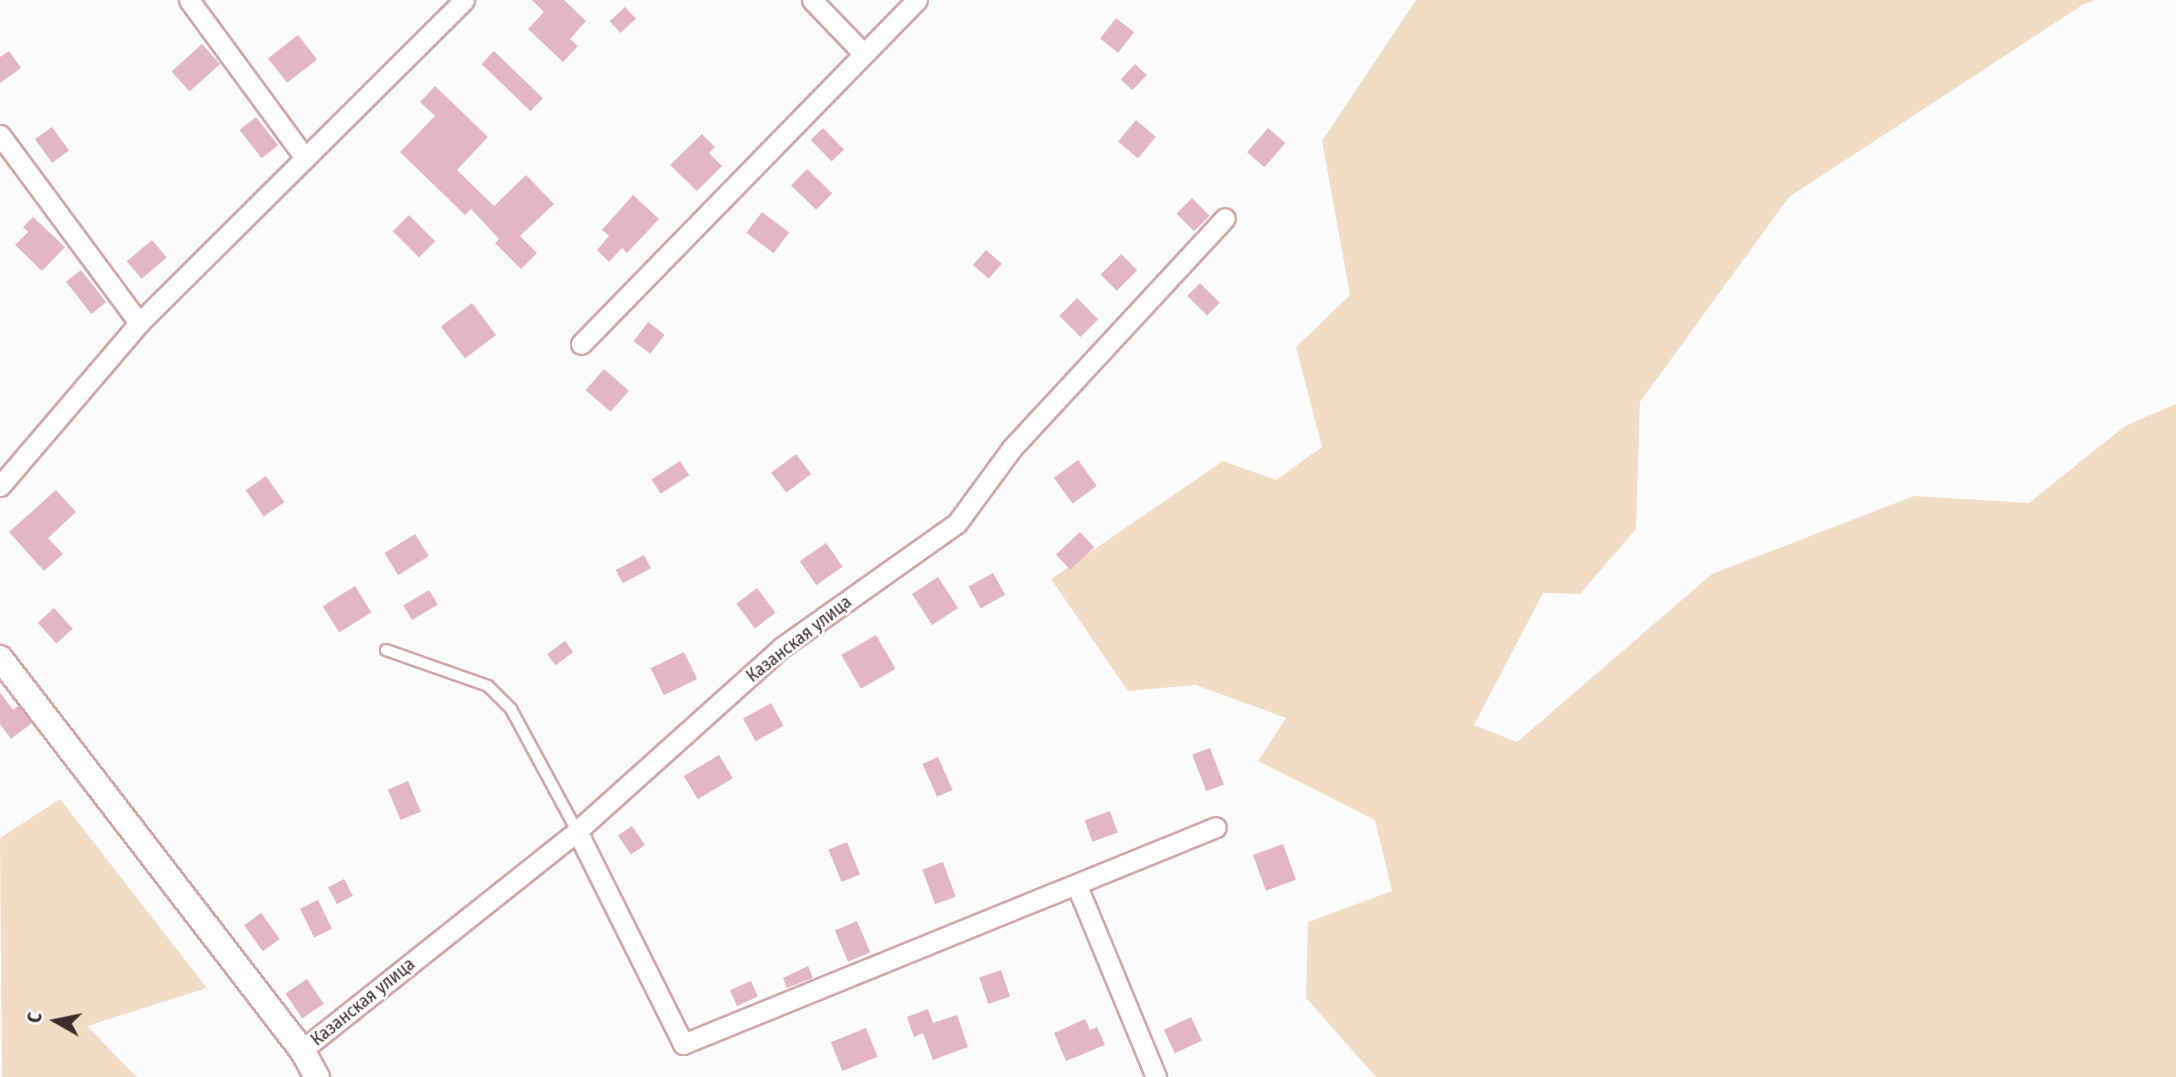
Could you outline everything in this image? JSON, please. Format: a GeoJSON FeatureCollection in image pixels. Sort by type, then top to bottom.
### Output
{"type":"FeatureCollection","features":[{"type":"Feature","properties":{"kind":"street"},"geometry":{"type":"LineString","coordinates":[[189,0],[305,158]]}},
{"type":"Feature","properties":{"kind":"street"},"geometry":{"type":"LineString","coordinates":[[0,486],[139,323],[464,0]]}},
{"type":"Feature","properties":{"kind":"street"},"geometry":{"type":"LineString","coordinates":[[812,0],[863,53]]}},
{"type":"Feature","properties":{"kind":"street"},"geometry":{"type":"LineString","coordinates":[[581,344],[917,0]]}},
{"type":"Feature","properties":{"kind":"street"},"geometry":{"type":"LineString","coordinates":[[0,135],[139,323]]}},
{"type":"Feature","properties":{"kind":"street","name":"Казанская улица"},"geometry":{"type":"LineString","coordinates":[[302,1050],[577,831],[782,647],[957,523],[1012,448],[1225,218]]}},
{"type":"Feature","properties":{"kind":"street"},"geometry":{"type":"LineString","coordinates":[[0,658],[302,1050],[317,1077]]}},
{"type":"Feature","properties":{"kind":"street"},"geometry":{"type":"LineString","coordinates":[[577,831],[683,1044],[1077,886],[1216,827]]}},
{"type":"Feature","properties":{"kind":"street"},"geometry":{"type":"LineString","coordinates":[[1077,886],[1156,1077]]}},
{"type":"Feature","properties":{"kind":"lane"},"geometry":{"type":"LineString","coordinates":[[386,650],[488,686],[511,709],[577,831]]}},
{"type":"Feature","properties":{"kind":"shaded area"},"geometry":{"type":"Polygon","coordinates":[[[1416,0],[2095,0],[2084,4],[1789,197],[1640,402],[1636,529],[1580,594],[1543,593],[1474,725],[1517,742],[1712,574],[1914,496],[2029,503],[2125,426],[2176,404],[2176,1077],[1376,1077],[1306,998],[1308,922],[1392,891],[1375,820],[1258,761],[1286,718],[1196,685],[1128,691],[1051,579],[1223,461],[1276,480],[1322,447],[1296,347],[1350,295],[1322,141],[1416,0]]]}},
{"type":"Feature","properties":{"kind":"shaded area"},"geometry":{"type":"Polygon","coordinates":[[[60,799],[207,988],[87,1026],[137,1077],[2,1077],[0,838],[60,799]]]}},
{"type":"Feature","properties":{"kind":"building"},"geometry":{"type":"Polygon","coordinates":[[[532,0],[564,0],[586,21],[570,39],[578,46],[563,62],[528,29],[544,12],[532,0]]]}},
{"type":"Feature","properties":{"kind":"building"},"geometry":{"type":"Polygon","coordinates":[[[625,7],[636,19],[621,33],[610,21],[625,7]]]}},
{"type":"Feature","properties":{"kind":"building"},"geometry":{"type":"Polygon","coordinates":[[[1116,18],[1134,32],[1118,53],[1100,38],[1116,18]]]}},
{"type":"Feature","properties":{"kind":"building"},"geometry":{"type":"Polygon","coordinates":[[[298,35],[317,59],[287,83],[268,58],[298,35]]]}},
{"type":"Feature","properties":{"kind":"building"},"geometry":{"type":"Polygon","coordinates":[[[202,44],[220,64],[190,91],[172,71],[202,44]]]}},
{"type":"Feature","properties":{"kind":"building"},"geometry":{"type":"Polygon","coordinates":[[[9,51],[21,68],[0,83],[0,57],[9,51]]]}},
{"type":"Feature","properties":{"kind":"building"},"geometry":{"type":"Polygon","coordinates":[[[494,51],[543,98],[530,111],[481,64],[494,51]]]}},
{"type":"Feature","properties":{"kind":"building"},"geometry":{"type":"Polygon","coordinates":[[[1135,64],[1147,75],[1132,90],[1121,79],[1135,64]]]}},
{"type":"Feature","properties":{"kind":"building"},"geometry":{"type":"Polygon","coordinates":[[[435,86],[488,137],[457,170],[494,206],[526,175],[554,204],[520,236],[537,253],[521,269],[495,243],[499,239],[471,209],[465,215],[400,152],[435,116],[420,102],[435,86]]]}},
{"type":"Feature","properties":{"kind":"building"},"geometry":{"type":"Polygon","coordinates":[[[256,117],[278,145],[262,158],[239,130],[256,117]]]}},
{"type":"Feature","properties":{"kind":"building"},"geometry":{"type":"Polygon","coordinates":[[[1136,120],[1156,137],[1138,158],[1118,141],[1136,120]]]}},
{"type":"Feature","properties":{"kind":"building"},"geometry":{"type":"Polygon","coordinates":[[[52,127],[69,150],[52,163],[35,139],[52,127]]]}},
{"type":"Feature","properties":{"kind":"building"},"geometry":{"type":"Polygon","coordinates":[[[823,128],[844,150],[832,161],[811,140],[823,128]]]}},
{"type":"Feature","properties":{"kind":"building"},"geometry":{"type":"Polygon","coordinates":[[[1268,128],[1285,143],[1264,167],[1247,152],[1268,128]]]}},
{"type":"Feature","properties":{"kind":"building"},"geometry":{"type":"Polygon","coordinates":[[[702,134],[715,147],[709,153],[722,166],[697,191],[670,165],[702,134]]]}},
{"type":"Feature","properties":{"kind":"building"},"geometry":{"type":"Polygon","coordinates":[[[807,169],[832,193],[816,210],[791,186],[807,169]]]}},
{"type":"Feature","properties":{"kind":"building"},"geometry":{"type":"Polygon","coordinates":[[[633,195],[659,219],[627,253],[622,248],[609,262],[597,250],[609,236],[602,230],[633,195]]]}},
{"type":"Feature","properties":{"kind":"building"},"geometry":{"type":"Polygon","coordinates":[[[1192,198],[1210,216],[1194,231],[1176,214],[1192,198]]]}},
{"type":"Feature","properties":{"kind":"building"},"geometry":{"type":"Polygon","coordinates":[[[762,212],[789,232],[774,253],[746,233],[762,212]]]}},
{"type":"Feature","properties":{"kind":"building"},"geometry":{"type":"Polygon","coordinates":[[[409,215],[435,241],[419,257],[393,231],[409,215]]]}},
{"type":"Feature","properties":{"kind":"building"},"geometry":{"type":"Polygon","coordinates":[[[33,217],[65,247],[42,271],[15,245],[28,232],[23,227],[33,217]]]}},
{"type":"Feature","properties":{"kind":"building"},"geometry":{"type":"Polygon","coordinates":[[[152,240],[167,258],[142,279],[127,261],[152,240]]]}},
{"type":"Feature","properties":{"kind":"building"},"geometry":{"type":"Polygon","coordinates":[[[986,250],[1002,264],[989,279],[973,265],[986,250]]]}},
{"type":"Feature","properties":{"kind":"building"},"geometry":{"type":"Polygon","coordinates":[[[1121,254],[1137,270],[1117,291],[1100,275],[1121,254]]]}},
{"type":"Feature","properties":{"kind":"building"},"geometry":{"type":"Polygon","coordinates":[[[81,270],[106,302],[91,314],[66,282],[81,270]]]}},
{"type":"Feature","properties":{"kind":"building"},"geometry":{"type":"Polygon","coordinates":[[[1200,283],[1220,303],[1207,316],[1187,296],[1200,283]]]}},
{"type":"Feature","properties":{"kind":"building"},"geometry":{"type":"Polygon","coordinates":[[[1077,298],[1098,319],[1081,337],[1059,316],[1077,298]]]}},
{"type":"Feature","properties":{"kind":"building"},"geometry":{"type":"Polygon","coordinates":[[[472,303],[496,335],[465,358],[441,326],[472,303]]]}},
{"type":"Feature","properties":{"kind":"building"},"geometry":{"type":"Polygon","coordinates":[[[648,322],[665,335],[650,354],[634,341],[648,322]]]}},
{"type":"Feature","properties":{"kind":"building"},"geometry":{"type":"Polygon","coordinates":[[[604,369],[629,391],[611,412],[586,390],[604,369]]]}},
{"type":"Feature","properties":{"kind":"building"},"geometry":{"type":"Polygon","coordinates":[[[796,454],[811,474],[786,493],[771,473],[796,454]]]}},
{"type":"Feature","properties":{"kind":"building"},"geometry":{"type":"Polygon","coordinates":[[[1078,460],[1097,486],[1073,504],[1054,478],[1078,460]]]}},
{"type":"Feature","properties":{"kind":"building"},"geometry":{"type":"Polygon","coordinates":[[[680,461],[689,475],[661,494],[651,480],[680,461]]]}},
{"type":"Feature","properties":{"kind":"building"},"geometry":{"type":"Polygon","coordinates":[[[266,476],[284,502],[264,517],[246,490],[266,476]]]}},
{"type":"Feature","properties":{"kind":"building"},"geometry":{"type":"Polygon","coordinates":[[[56,490],[76,512],[48,538],[63,554],[44,571],[9,532],[56,490]]]}},
{"type":"Feature","properties":{"kind":"building"},"geometry":{"type":"Polygon","coordinates":[[[1080,532],[1094,547],[1070,570],[1056,555],[1080,532]]]}},
{"type":"Feature","properties":{"kind":"building"},"geometry":{"type":"Polygon","coordinates":[[[415,534],[429,556],[398,575],[384,553],[415,534]]]}},
{"type":"Feature","properties":{"kind":"building"},"geometry":{"type":"Polygon","coordinates":[[[826,543],[843,567],[816,585],[800,561],[826,543]]]}},
{"type":"Feature","properties":{"kind":"building"},"geometry":{"type":"Polygon","coordinates":[[[644,555],[651,568],[623,583],[616,570],[644,555]]]}},
{"type":"Feature","properties":{"kind":"building"},"geometry":{"type":"Polygon","coordinates":[[[993,573],[1005,595],[981,608],[969,587],[993,573]]]}},
{"type":"Feature","properties":{"kind":"building"},"geometry":{"type":"Polygon","coordinates":[[[938,577],[958,608],[932,625],[912,594],[938,577]]]}},
{"type":"Feature","properties":{"kind":"building"},"geometry":{"type":"Polygon","coordinates":[[[355,586],[371,612],[339,632],[323,606],[355,586]]]}},
{"type":"Feature","properties":{"kind":"building"},"geometry":{"type":"Polygon","coordinates":[[[757,588],[776,613],[755,628],[736,604],[757,588]]]}},
{"type":"Feature","properties":{"kind":"building"},"geometry":{"type":"Polygon","coordinates":[[[429,590],[438,605],[412,620],[403,605],[429,590]]]}},
{"type":"Feature","properties":{"kind":"building"},"geometry":{"type":"Polygon","coordinates":[[[54,608],[73,629],[56,644],[38,623],[54,608]]]}},
{"type":"Feature","properties":{"kind":"building"},"geometry":{"type":"Polygon","coordinates":[[[876,635],[896,669],[861,689],[841,655],[876,635]]]}},
{"type":"Feature","properties":{"kind":"building"},"geometry":{"type":"Polygon","coordinates":[[[565,641],[573,652],[555,665],[547,654],[565,641]]]}},
{"type":"Feature","properties":{"kind":"building"},"geometry":{"type":"Polygon","coordinates":[[[684,652],[697,679],[664,695],[651,668],[684,652]]]}},
{"type":"Feature","properties":{"kind":"building"},"geometry":{"type":"Polygon","coordinates":[[[0,692],[13,710],[18,706],[32,723],[11,739],[0,724],[0,692]]]}},
{"type":"Feature","properties":{"kind":"building"},"geometry":{"type":"Polygon","coordinates":[[[771,703],[784,726],[756,741],[743,719],[771,703]]]}},
{"type":"Feature","properties":{"kind":"building"},"geometry":{"type":"Polygon","coordinates":[[[1210,748],[1224,784],[1206,791],[1192,755],[1210,748]]]}},
{"type":"Feature","properties":{"kind":"building"},"geometry":{"type":"Polygon","coordinates":[[[719,755],[733,778],[698,799],[684,776],[719,755]]]}},
{"type":"Feature","properties":{"kind":"building"},"geometry":{"type":"Polygon","coordinates":[[[938,757],[953,790],[937,797],[922,764],[938,757]]]}},
{"type":"Feature","properties":{"kind":"building"},"geometry":{"type":"Polygon","coordinates":[[[408,781],[421,811],[401,820],[388,790],[408,781]]]}},
{"type":"Feature","properties":{"kind":"building"},"geometry":{"type":"Polygon","coordinates":[[[1110,811],[1118,833],[1092,842],[1085,820],[1110,811]]]}},
{"type":"Feature","properties":{"kind":"building"},"geometry":{"type":"Polygon","coordinates":[[[632,826],[645,845],[631,855],[618,836],[632,826]]]}},
{"type":"Feature","properties":{"kind":"building"},"geometry":{"type":"Polygon","coordinates":[[[847,842],[860,874],[842,882],[828,849],[847,842]]]}},
{"type":"Feature","properties":{"kind":"building"},"geometry":{"type":"Polygon","coordinates":[[[1283,844],[1296,880],[1266,891],[1253,855],[1283,844]]]}},
{"type":"Feature","properties":{"kind":"building"},"geometry":{"type":"Polygon","coordinates":[[[943,862],[956,897],[935,904],[922,870],[943,862]]]}},
{"type":"Feature","properties":{"kind":"building"},"geometry":{"type":"Polygon","coordinates":[[[344,879],[353,896],[337,904],[328,887],[344,879]]]}},
{"type":"Feature","properties":{"kind":"building"},"geometry":{"type":"Polygon","coordinates":[[[318,900],[332,929],[314,938],[300,909],[318,900]]]}},
{"type":"Feature","properties":{"kind":"building"},"geometry":{"type":"Polygon","coordinates":[[[261,913],[280,939],[263,951],[244,925],[261,913]]]}},
{"type":"Feature","properties":{"kind":"building"},"geometry":{"type":"Polygon","coordinates":[[[857,921],[870,952],[848,962],[835,930],[857,921]]]}},
{"type":"Feature","properties":{"kind":"building"},"geometry":{"type":"Polygon","coordinates":[[[808,966],[813,978],[787,988],[783,978],[808,966]]]}},
{"type":"Feature","properties":{"kind":"building"},"geometry":{"type":"Polygon","coordinates":[[[1001,970],[1010,996],[988,1004],[979,977],[1001,970]]]}},
{"type":"Feature","properties":{"kind":"building"},"geometry":{"type":"Polygon","coordinates":[[[307,979],[324,1004],[302,1018],[285,994],[307,979]]]}},
{"type":"Feature","properties":{"kind":"building"},"geometry":{"type":"Polygon","coordinates":[[[751,981],[758,997],[737,1006],[730,990],[751,981]]]}},
{"type":"Feature","properties":{"kind":"building"},"geometry":{"type":"Polygon","coordinates":[[[928,1009],[933,1023],[957,1015],[968,1047],[933,1060],[923,1033],[914,1037],[907,1017],[928,1009]]]}},
{"type":"Feature","properties":{"kind":"building"},"geometry":{"type":"Polygon","coordinates":[[[1191,1017],[1202,1041],[1175,1053],[1164,1030],[1191,1017]]]}},
{"type":"Feature","properties":{"kind":"building"},"geometry":{"type":"Polygon","coordinates":[[[1085,1019],[1090,1030],[1097,1027],[1105,1045],[1066,1061],[1054,1033],[1085,1019]]]}},
{"type":"Feature","properties":{"kind":"building"},"geometry":{"type":"Polygon","coordinates":[[[866,1028],[878,1057],[842,1071],[831,1042],[866,1028]]]}}]}
